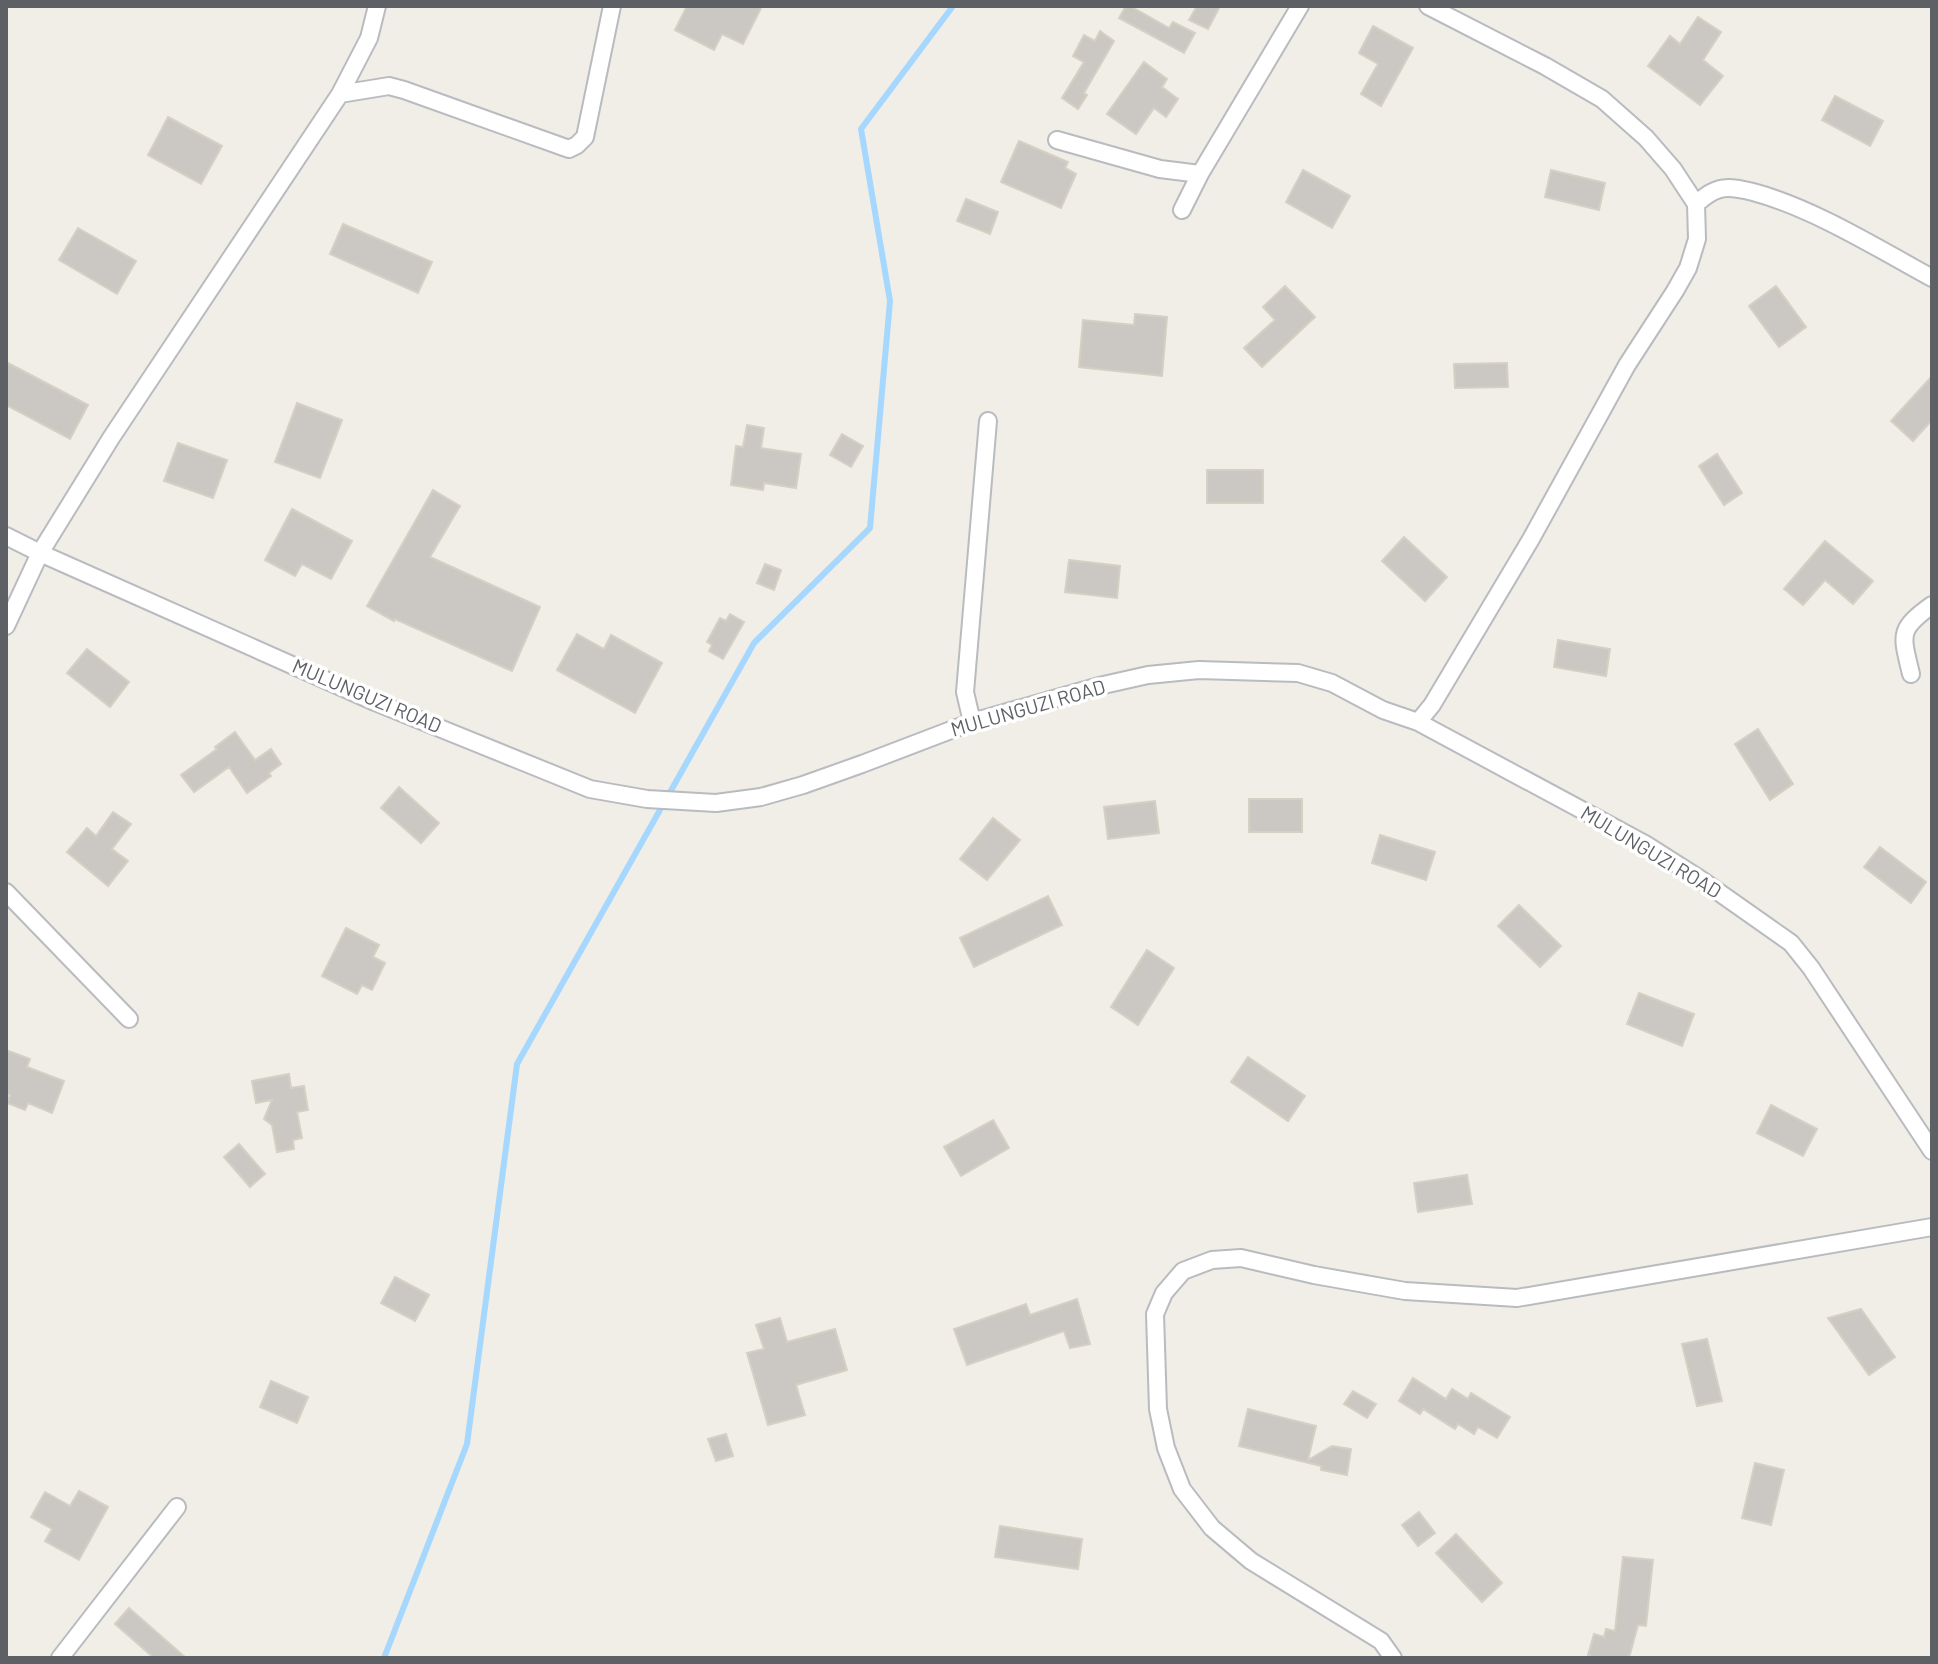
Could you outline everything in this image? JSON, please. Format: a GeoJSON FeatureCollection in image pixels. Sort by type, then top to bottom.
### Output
{"type":"FeatureCollection","features":[{"type":"Feature","properties":{"kind":"street"},"geometry":{"type":"LineString","coordinates":[[6,626],[40,553],[111,438],[340,94],[369,38],[377,6]]}},
{"type":"Feature","properties":{"kind":"street"},"geometry":{"type":"LineString","coordinates":[[340,94],[389,86],[569,149],[585,137],[612,6]]}},
{"type":"Feature","properties":{"kind":"street"},"geometry":{"type":"LineString","coordinates":[[1182,210],[1200,174],[1300,6]]}},
{"type":"Feature","properties":{"kind":"street"},"geometry":{"type":"LineString","coordinates":[[1418,722],[1432,705],[1531,539],[1627,365],[1682,280],[1697,239],[1696,204],[1673,169],[1646,138],[1602,99],[1428,6]]}},
{"type":"Feature","properties":{"kind":"street"},"geometry":{"type":"LineString","coordinates":[[1057,140],[1160,169],[1200,174]]}},
{"type":"Feature","properties":{"kind":"street"},"geometry":{"type":"LineString","coordinates":[[1696,204],[1713,191],[1727,188],[1772,197],[1932,278]]}},
{"type":"Feature","properties":{"kind":"street"},"geometry":{"type":"LineString","coordinates":[[972,722],[965,692],[988,421]]}},
{"type":"Feature","properties":{"kind":"street","name":"MULUNGUZI ROAD"},"geometry":{"type":"LineString","coordinates":[[6,536],[375,702],[590,789],[647,799],[716,803],[761,797],[803,785],[972,722],[1136,678],[1199,670],[1298,673],[1332,683],[1383,710],[1418,722],[1645,844],[1791,943],[1811,968],[1932,1151]]}},
{"type":"Feature","properties":{"kind":"street"},"geometry":{"type":"LineString","coordinates":[[1911,674],[1903,641],[1905,630],[1914,618],[1932,605]]}},
{"type":"Feature","properties":{"kind":"street"},"geometry":{"type":"LineString","coordinates":[[6,892],[129,1019]]}},
{"type":"Feature","properties":{"kind":"street"},"geometry":{"type":"LineString","coordinates":[[1393,1658],[1381,1641],[1251,1561],[1212,1528],[1182,1489],[1166,1448],[1158,1409],[1155,1314],[1164,1293],[1183,1271],[1212,1260],[1241,1258],[1405,1291],[1517,1298],[1932,1227]]}},
{"type":"Feature","properties":{"kind":"street"},"geometry":{"type":"LineString","coordinates":[[60,1658],[177,1507]]}},
{"type":"Feature","properties":{"kind":"building"},"geometry":{"type":"Polygon","coordinates":[[[687,6],[762,6],[743,44],[722,34],[714,50],[675,30],[687,6]]]}},
{"type":"Feature","properties":{"kind":"building"},"geometry":{"type":"Polygon","coordinates":[[[1126,6],[1169,28],[1173,22],[1195,33],[1184,53],[1119,18],[1126,6]]]}},
{"type":"Feature","properties":{"kind":"building"},"geometry":{"type":"Polygon","coordinates":[[[1197,6],[1220,6],[1208,29],[1189,20],[1197,6]]]}},
{"type":"Feature","properties":{"kind":"building"},"geometry":{"type":"Polygon","coordinates":[[[1698,17],[1721,32],[1703,60],[1723,76],[1700,105],[1648,66],[1670,36],[1680,44],[1698,17]]]}},
{"type":"Feature","properties":{"kind":"building"},"geometry":{"type":"Polygon","coordinates":[[[1373,26],[1413,48],[1381,106],[1361,94],[1378,64],[1359,53],[1373,26]]]}},
{"type":"Feature","properties":{"kind":"building"},"geometry":{"type":"Polygon","coordinates":[[[1100,31],[1114,41],[1078,109],[1062,98],[1084,62],[1073,56],[1084,35],[1095,41],[1100,31]]]}},
{"type":"Feature","properties":{"kind":"building"},"geometry":{"type":"Polygon","coordinates":[[[1144,62],[1167,79],[1162,87],[1178,99],[1166,117],[1154,108],[1136,134],[1107,114],[1144,62]]]}},
{"type":"Feature","properties":{"kind":"building"},"geometry":{"type":"Polygon","coordinates":[[[1835,96],[1883,121],[1870,146],[1822,120],[1835,96]]]}},
{"type":"Feature","properties":{"kind":"building"},"geometry":{"type":"Polygon","coordinates":[[[168,117],[222,146],[201,184],[148,155],[168,117]]]}},
{"type":"Feature","properties":{"kind":"building"},"geometry":{"type":"Polygon","coordinates":[[[1019,141],[1068,162],[1065,168],[1076,174],[1061,208],[1001,182],[1019,141]]]}},
{"type":"Feature","properties":{"kind":"building"},"geometry":{"type":"Polygon","coordinates":[[[1303,170],[1350,196],[1332,228],[1286,202],[1303,170]]]}},
{"type":"Feature","properties":{"kind":"building"},"geometry":{"type":"Polygon","coordinates":[[[1551,170],[1605,183],[1599,210],[1545,197],[1551,170]]]}},
{"type":"Feature","properties":{"kind":"building"},"geometry":{"type":"Polygon","coordinates":[[[966,199],[998,212],[990,234],[957,221],[966,199]]]}},
{"type":"Feature","properties":{"kind":"building"},"geometry":{"type":"Polygon","coordinates":[[[343,224],[432,262],[418,293],[330,254],[343,224]]]}},
{"type":"Feature","properties":{"kind":"building"},"geometry":{"type":"Polygon","coordinates":[[[78,228],[136,261],[117,294],[59,260],[78,228]]]}},
{"type":"Feature","properties":{"kind":"building"},"geometry":{"type":"Polygon","coordinates":[[[1285,286],[1315,317],[1262,367],[1244,348],[1275,320],[1263,307],[1285,286]]]}},
{"type":"Feature","properties":{"kind":"building"},"geometry":{"type":"Polygon","coordinates":[[[1776,286],[1806,327],[1779,347],[1749,306],[1776,286]]]}},
{"type":"Feature","properties":{"kind":"building"},"geometry":{"type":"Polygon","coordinates":[[[1135,314],[1167,317],[1162,376],[1079,367],[1083,320],[1134,325],[1135,314]]]}},
{"type":"Feature","properties":{"kind":"building"},"geometry":{"type":"Polygon","coordinates":[[[6,362],[88,405],[70,439],[6,405],[6,362]]]}},
{"type":"Feature","properties":{"kind":"building"},"geometry":{"type":"Polygon","coordinates":[[[1507,363],[1508,387],[1455,388],[1454,364],[1507,363]]]}},
{"type":"Feature","properties":{"kind":"building"},"geometry":{"type":"Polygon","coordinates":[[[1932,376],[1932,420],[1913,441],[1891,421],[1932,376]]]}},
{"type":"Feature","properties":{"kind":"building"},"geometry":{"type":"Polygon","coordinates":[[[297,403],[342,420],[320,478],[275,462],[297,403]]]}},
{"type":"Feature","properties":{"kind":"building"},"geometry":{"type":"Polygon","coordinates":[[[747,425],[764,428],[761,448],[801,454],[796,488],[764,483],[763,490],[731,485],[736,446],[743,447],[747,425]]]}},
{"type":"Feature","properties":{"kind":"building"},"geometry":{"type":"Polygon","coordinates":[[[842,434],[863,446],[851,467],[830,455],[842,434]]]}},
{"type":"Feature","properties":{"kind":"building"},"geometry":{"type":"Polygon","coordinates":[[[178,443],[227,460],[213,498],[164,481],[178,443]]]}},
{"type":"Feature","properties":{"kind":"building"},"geometry":{"type":"Polygon","coordinates":[[[1717,454],[1742,493],[1724,505],[1699,466],[1717,454]]]}},
{"type":"Feature","properties":{"kind":"building"},"geometry":{"type":"Polygon","coordinates":[[[1207,470],[1263,470],[1263,503],[1207,503],[1207,470]]]}},
{"type":"Feature","properties":{"kind":"building"},"geometry":{"type":"Polygon","coordinates":[[[433,490],[460,506],[430,557],[540,607],[512,671],[394,621],[367,606],[433,490]]]}},
{"type":"Feature","properties":{"kind":"building"},"geometry":{"type":"Polygon","coordinates":[[[292,509],[352,541],[331,579],[302,564],[295,576],[265,560],[292,509]]]}},
{"type":"Feature","properties":{"kind":"building"},"geometry":{"type":"Polygon","coordinates":[[[1404,537],[1447,577],[1425,601],[1382,561],[1404,537]]]}},
{"type":"Feature","properties":{"kind":"building"},"geometry":{"type":"Polygon","coordinates":[[[1825,541],[1873,581],[1853,604],[1825,580],[1803,605],[1784,589],[1825,541]]]}},
{"type":"Feature","properties":{"kind":"building"},"geometry":{"type":"Polygon","coordinates":[[[1069,560],[1120,566],[1117,598],[1065,592],[1069,560]]]}},
{"type":"Feature","properties":{"kind":"building"},"geometry":{"type":"Polygon","coordinates":[[[765,564],[781,570],[774,590],[757,583],[765,564]]]}},
{"type":"Feature","properties":{"kind":"building"},"geometry":{"type":"Polygon","coordinates":[[[730,614],[744,622],[723,659],[709,651],[712,645],[707,642],[720,618],[726,621],[730,614]]]}},
{"type":"Feature","properties":{"kind":"building"},"geometry":{"type":"Polygon","coordinates":[[[577,634],[604,649],[611,635],[662,663],[635,713],[557,670],[577,634]]]}},
{"type":"Feature","properties":{"kind":"building"},"geometry":{"type":"Polygon","coordinates":[[[1558,640],[1610,649],[1606,676],[1554,667],[1558,640]]]}},
{"type":"Feature","properties":{"kind":"building"},"geometry":{"type":"Polygon","coordinates":[[[87,649],[129,682],[110,707],[67,673],[87,649]]]}},
{"type":"Feature","properties":{"kind":"building"},"geometry":{"type":"Polygon","coordinates":[[[1758,729],[1793,784],[1770,800],[1735,744],[1758,729]]]}},
{"type":"Feature","properties":{"kind":"building"},"geometry":{"type":"Polygon","coordinates":[[[235,732],[255,760],[271,749],[281,764],[269,773],[271,776],[247,793],[229,767],[194,792],[181,775],[235,732]]]}},
{"type":"Feature","properties":{"kind":"building"},"geometry":{"type":"Polygon","coordinates":[[[399,787],[439,823],[421,843],[381,808],[399,787]]]}},
{"type":"Feature","properties":{"kind":"building"},"geometry":{"type":"Polygon","coordinates":[[[1249,799],[1302,799],[1302,832],[1249,832],[1249,799]]]}},
{"type":"Feature","properties":{"kind":"building"},"geometry":{"type":"Polygon","coordinates":[[[1155,801],[1159,833],[1108,839],[1104,807],[1155,801]]]}},
{"type":"Feature","properties":{"kind":"building"},"geometry":{"type":"Polygon","coordinates":[[[113,812],[131,824],[112,849],[128,861],[108,886],[67,852],[87,828],[96,836],[113,812]]]}},
{"type":"Feature","properties":{"kind":"building"},"geometry":{"type":"Polygon","coordinates":[[[993,818],[1020,840],[987,880],[960,859],[993,818]]]}},
{"type":"Feature","properties":{"kind":"building"},"geometry":{"type":"Polygon","coordinates":[[[1380,835],[1435,852],[1426,880],[1372,863],[1380,835]]]}},
{"type":"Feature","properties":{"kind":"building"},"geometry":{"type":"Polygon","coordinates":[[[1880,847],[1926,882],[1911,903],[1864,867],[1880,847]]]}},
{"type":"Feature","properties":{"kind":"building"},"geometry":{"type":"Polygon","coordinates":[[[1048,896],[1062,925],[974,967],[960,938],[1048,896]]]}},
{"type":"Feature","properties":{"kind":"building"},"geometry":{"type":"Polygon","coordinates":[[[1519,905],[1561,946],[1540,967],[1498,926],[1519,905]]]}},
{"type":"Feature","properties":{"kind":"building"},"geometry":{"type":"Polygon","coordinates":[[[346,928],[379,945],[373,957],[385,963],[372,990],[362,985],[357,994],[322,976],[346,928]]]}},
{"type":"Feature","properties":{"kind":"building"},"geometry":{"type":"Polygon","coordinates":[[[1147,950],[1174,968],[1138,1025],[1111,1007],[1147,950]]]}},
{"type":"Feature","properties":{"kind":"building"},"geometry":{"type":"Polygon","coordinates":[[[1639,993],[1694,1014],[1682,1046],[1627,1024],[1639,993]]]}},
{"type":"Feature","properties":{"kind":"building"},"geometry":{"type":"Polygon","coordinates":[[[6,1050],[30,1059],[27,1067],[64,1081],[52,1113],[28,1103],[25,1110],[7,1103],[10,1095],[6,1093],[6,1050]]]}},
{"type":"Feature","properties":{"kind":"building"},"geometry":{"type":"Polygon","coordinates":[[[1248,1057],[1305,1096],[1288,1121],[1231,1082],[1248,1057]]]}},
{"type":"Feature","properties":{"kind":"building"},"geometry":{"type":"Polygon","coordinates":[[[289,1074],[291,1088],[304,1086],[308,1110],[297,1112],[302,1138],[293,1140],[294,1149],[277,1152],[272,1125],[264,1119],[272,1100],[256,1103],[252,1081],[289,1074]]]}},
{"type":"Feature","properties":{"kind":"building"},"geometry":{"type":"Polygon","coordinates":[[[1771,1105],[1817,1129],[1803,1156],[1757,1133],[1771,1105]]]}},
{"type":"Feature","properties":{"kind":"building"},"geometry":{"type":"Polygon","coordinates":[[[993,1120],[1009,1148],[961,1176],[944,1147],[993,1120]]]}},
{"type":"Feature","properties":{"kind":"building"},"geometry":{"type":"Polygon","coordinates":[[[239,1144],[265,1174],[250,1187],[224,1157],[239,1144]]]}},
{"type":"Feature","properties":{"kind":"building"},"geometry":{"type":"Polygon","coordinates":[[[1467,1175],[1472,1204],[1418,1212],[1414,1183],[1467,1175]]]}},
{"type":"Feature","properties":{"kind":"building"},"geometry":{"type":"Polygon","coordinates":[[[395,1277],[429,1295],[415,1321],[381,1303],[395,1277]]]}},
{"type":"Feature","properties":{"kind":"building"},"geometry":{"type":"Polygon","coordinates":[[[1077,1299],[1090,1344],[1070,1348],[1064,1331],[967,1365],[954,1329],[1026,1304],[1030,1315],[1077,1299]]]}},
{"type":"Feature","properties":{"kind":"building"},"geometry":{"type":"Polygon","coordinates":[[[1861,1309],[1895,1357],[1869,1375],[1828,1318],[1861,1309]]]}},
{"type":"Feature","properties":{"kind":"building"},"geometry":{"type":"Polygon","coordinates":[[[780,1318],[787,1342],[835,1329],[847,1370],[796,1385],[805,1415],[768,1425],[747,1353],[764,1349],[756,1325],[780,1318]]]}},
{"type":"Feature","properties":{"kind":"building"},"geometry":{"type":"Polygon","coordinates":[[[1707,1339],[1722,1401],[1697,1406],[1682,1344],[1707,1339]]]}},
{"type":"Feature","properties":{"kind":"building"},"geometry":{"type":"Polygon","coordinates":[[[1413,1378],[1446,1399],[1452,1389],[1468,1399],[1471,1393],[1510,1417],[1497,1438],[1478,1427],[1474,1434],[1458,1424],[1455,1429],[1423,1409],[1420,1414],[1399,1401],[1413,1378]]]}},
{"type":"Feature","properties":{"kind":"building"},"geometry":{"type":"Polygon","coordinates":[[[271,1381],[308,1397],[297,1423],[260,1407],[271,1381]]]}},
{"type":"Feature","properties":{"kind":"building"},"geometry":{"type":"Polygon","coordinates":[[[1353,1391],[1376,1404],[1367,1418],[1344,1404],[1353,1391]]]}},
{"type":"Feature","properties":{"kind":"building"},"geometry":{"type":"Polygon","coordinates":[[[1248,1409],[1316,1426],[1308,1460],[1332,1446],[1351,1449],[1347,1475],[1239,1446],[1248,1409]]]}},
{"type":"Feature","properties":{"kind":"building"},"geometry":{"type":"Polygon","coordinates":[[[726,1434],[733,1456],[716,1461],[708,1439],[726,1434]]]}},
{"type":"Feature","properties":{"kind":"building"},"geometry":{"type":"Polygon","coordinates":[[[1755,1463],[1784,1470],[1771,1525],[1742,1518],[1755,1463]]]}},
{"type":"Feature","properties":{"kind":"building"},"geometry":{"type":"Polygon","coordinates":[[[79,1491],[108,1507],[79,1560],[45,1541],[52,1529],[31,1517],[45,1492],[70,1506],[79,1491]]]}},
{"type":"Feature","properties":{"kind":"building"},"geometry":{"type":"Polygon","coordinates":[[[1419,1512],[1435,1533],[1418,1546],[1402,1525],[1419,1512]]]}},
{"type":"Feature","properties":{"kind":"building"},"geometry":{"type":"Polygon","coordinates":[[[1000,1526],[1082,1539],[1078,1569],[995,1557],[1000,1526]]]}},
{"type":"Feature","properties":{"kind":"building"},"geometry":{"type":"Polygon","coordinates":[[[1456,1534],[1502,1583],[1482,1602],[1436,1553],[1456,1534]]]}},
{"type":"Feature","properties":{"kind":"building"},"geometry":{"type":"Polygon","coordinates":[[[1623,1557],[1653,1560],[1646,1626],[1638,1625],[1629,1658],[1588,1655],[1594,1634],[1604,1637],[1606,1629],[1615,1631],[1623,1557]]]}},
{"type":"Feature","properties":{"kind":"building"},"geometry":{"type":"Polygon","coordinates":[[[129,1608],[186,1658],[154,1658],[115,1624],[129,1608]]]}},
{"type":"Feature","properties":{"kind":"waterway"},"geometry":{"type":"LineString","coordinates":[[384,1658],[467,1444],[517,1064],[754,643],[870,528],[890,301],[861,129],[953,6]]}}]}
